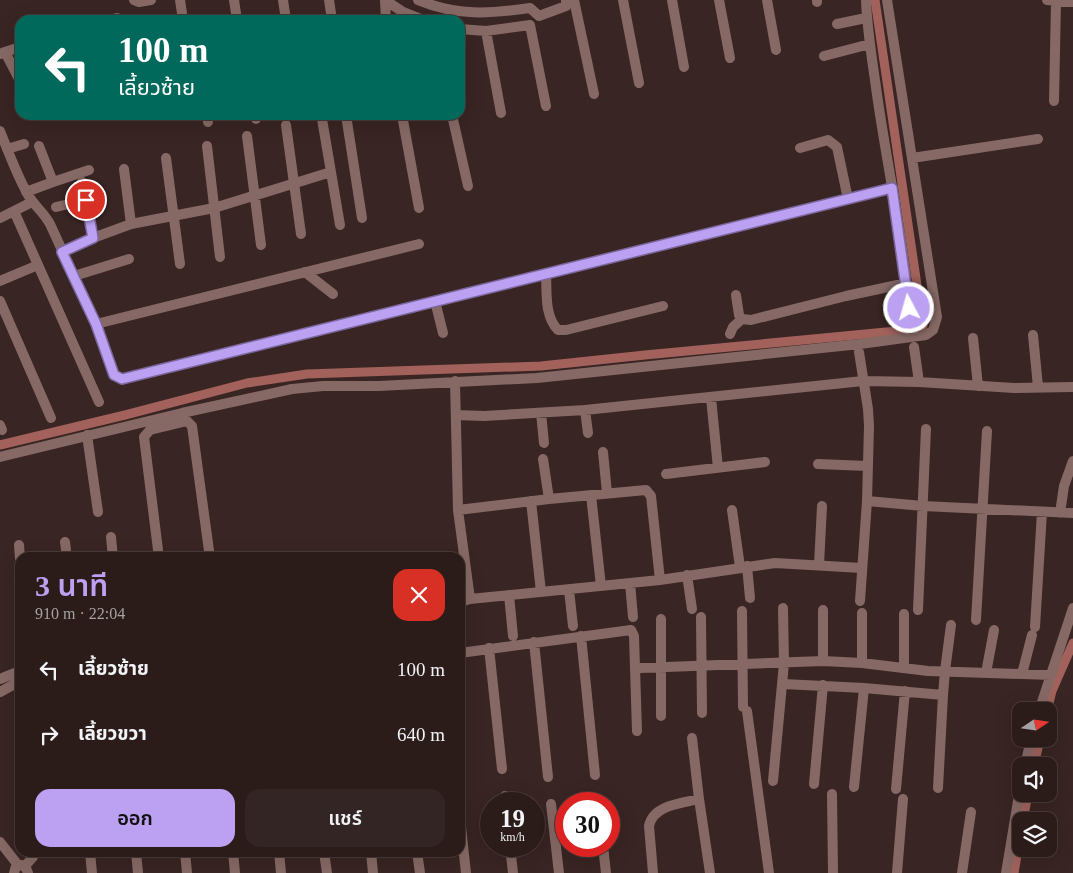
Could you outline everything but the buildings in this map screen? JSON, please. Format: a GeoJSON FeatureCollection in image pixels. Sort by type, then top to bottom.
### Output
{"type":"FeatureCollection","features":[{"type":"Feature","properties":{"kind":"street"},"geometry":{"type":"LineString","coordinates":[[134,0],[138,2],[151,0]]}},
{"type":"Feature","properties":{"kind":"street"},"geometry":{"type":"LineString","coordinates":[[180,0],[182,15]]}},
{"type":"Feature","properties":{"kind":"street"},"geometry":{"type":"LineString","coordinates":[[234,0],[237,15]]}},
{"type":"Feature","properties":{"kind":"street"},"geometry":{"type":"LineString","coordinates":[[283,0],[285,15]]}},
{"type":"Feature","properties":{"kind":"street"},"geometry":{"type":"LineString","coordinates":[[329,0],[331,15]]}},
{"type":"Feature","properties":{"kind":"street"},"geometry":{"type":"LineString","coordinates":[[385,0],[386,15]]}},
{"type":"Feature","properties":{"kind":"street"},"geometry":{"type":"LineString","coordinates":[[385,0],[410,15]]}},
{"type":"Feature","properties":{"kind":"street"},"geometry":{"type":"LineString","coordinates":[[418,0],[452,11],[474,14],[498,13],[531,4],[539,16],[566,6],[566,0]]}},
{"type":"Feature","properties":{"kind":"street"},"geometry":{"type":"LineString","coordinates":[[574,0],[594,94]]}},
{"type":"Feature","properties":{"kind":"street"},"geometry":{"type":"LineString","coordinates":[[623,0],[639,83]]}},
{"type":"Feature","properties":{"kind":"street"},"geometry":{"type":"LineString","coordinates":[[672,0],[684,67]]}},
{"type":"Feature","properties":{"kind":"street"},"geometry":{"type":"LineString","coordinates":[[719,0],[730,58]]}},
{"type":"Feature","properties":{"kind":"street"},"geometry":{"type":"LineString","coordinates":[[767,0],[776,50]]}},
{"type":"Feature","properties":{"kind":"street"},"geometry":{"type":"LineString","coordinates":[[866,0],[866,18],[880,121],[907,283],[918,382]]}},
{"type":"Feature","properties":{"kind":"street"},"geometry":{"type":"LineString","coordinates":[[0,457],[292,388],[537,378],[912,339],[926,335],[933,330],[937,317],[887,0]]}},
{"type":"Feature","properties":{"kind":"street"},"geometry":{"type":"LineString","coordinates":[[1048,0],[1073,2]]}},
{"type":"Feature","properties":{"kind":"street"},"geometry":{"type":"LineString","coordinates":[[1054,101],[1056,1]]}},
{"type":"Feature","properties":{"kind":"street"},"geometry":{"type":"LineString","coordinates":[[837,24],[866,18]]}},
{"type":"Feature","properties":{"kind":"street"},"geometry":{"type":"LineString","coordinates":[[465,29],[486,31],[530,25],[546,106]]}},
{"type":"Feature","properties":{"kind":"street"},"geometry":{"type":"LineString","coordinates":[[486,31],[501,114]]}},
{"type":"Feature","properties":{"kind":"street"},"geometry":{"type":"LineString","coordinates":[[824,56],[870,44]]}},
{"type":"Feature","properties":{"kind":"street"},"geometry":{"type":"LineString","coordinates":[[15,49],[2,53],[15,73]]}},
{"type":"Feature","properties":{"kind":"street"},"geometry":{"type":"LineString","coordinates":[[322,120],[340,224]]}},
{"type":"Feature","properties":{"kind":"street"},"geometry":{"type":"LineString","coordinates":[[347,120],[362,218]]}},
{"type":"Feature","properties":{"kind":"street"},"geometry":{"type":"LineString","coordinates":[[403,120],[419,208]]}},
{"type":"Feature","properties":{"kind":"street"},"geometry":{"type":"LineString","coordinates":[[453,120],[468,186]]}},
{"type":"Feature","properties":{"kind":"street"},"geometry":{"type":"LineString","coordinates":[[286,125],[301,234]]}},
{"type":"Feature","properties":{"kind":"street"},"geometry":{"type":"LineString","coordinates":[[0,131],[26,192],[32,202],[44,214],[74,276],[96,324],[114,375],[122,379],[892,188]]}},
{"type":"Feature","properties":{"kind":"street"},"geometry":{"type":"LineString","coordinates":[[247,136],[261,245]]}},
{"type":"Feature","properties":{"kind":"street"},"geometry":{"type":"LineString","coordinates":[[912,158],[1038,139]]}},
{"type":"Feature","properties":{"kind":"street"},"geometry":{"type":"LineString","coordinates":[[800,148],[828,140],[834,144],[848,199]]}},
{"type":"Feature","properties":{"kind":"street"},"geometry":{"type":"LineString","coordinates":[[7,149],[24,144]]}},
{"type":"Feature","properties":{"kind":"street"},"geometry":{"type":"LineString","coordinates":[[39,146],[53,182]]}},
{"type":"Feature","properties":{"kind":"street"},"geometry":{"type":"LineString","coordinates":[[207,146],[220,257]]}},
{"type":"Feature","properties":{"kind":"street"},"geometry":{"type":"LineString","coordinates":[[166,158],[180,264]]}},
{"type":"Feature","properties":{"kind":"street"},"geometry":{"type":"LineString","coordinates":[[124,169],[131,224]]}},
{"type":"Feature","properties":{"kind":"street"},"geometry":{"type":"LineString","coordinates":[[26,192],[88,170]]}},
{"type":"Feature","properties":{"kind":"street"},"geometry":{"type":"LineString","coordinates":[[62,252],[131,224],[214,208],[254,194],[331,172]]}},
{"type":"Feature","properties":{"kind":"street"},"geometry":{"type":"LineString","coordinates":[[82,182],[93,238]]}},
{"type":"Feature","properties":{"kind":"street"},"geometry":{"type":"LineString","coordinates":[[56,207],[86,200]]}},
{"type":"Feature","properties":{"kind":"street"},"geometry":{"type":"LineString","coordinates":[[0,218],[32,202]]}},
{"type":"Feature","properties":{"kind":"street"},"geometry":{"type":"LineString","coordinates":[[14,211],[98,402]]}},
{"type":"Feature","properties":{"kind":"street"},"geometry":{"type":"LineString","coordinates":[[96,324],[419,244]]}},
{"type":"Feature","properties":{"kind":"street"},"geometry":{"type":"LineString","coordinates":[[74,276],[129,259]]}},
{"type":"Feature","properties":{"kind":"street"},"geometry":{"type":"LineString","coordinates":[[0,281],[38,265]]}},
{"type":"Feature","properties":{"kind":"street"},"geometry":{"type":"LineString","coordinates":[[305,272],[333,294]]}},
{"type":"Feature","properties":{"kind":"street"},"geometry":{"type":"LineString","coordinates":[[546,273],[548,309],[558,330],[566,330],[663,306]]}},
{"type":"Feature","properties":{"kind":"street"},"geometry":{"type":"LineString","coordinates":[[742,319],[751,320],[907,283]]}},
{"type":"Feature","properties":{"kind":"street"},"geometry":{"type":"LineString","coordinates":[[736,295],[739,315],[742,319]]}},
{"type":"Feature","properties":{"kind":"street"},"geometry":{"type":"LineString","coordinates":[[0,301],[51,418]]}},
{"type":"Feature","properties":{"kind":"street"},"geometry":{"type":"LineString","coordinates":[[436,301],[443,333]]}},
{"type":"Feature","properties":{"kind":"street"},"geometry":{"type":"LineString","coordinates":[[730,334],[742,319]]}},
{"type":"Feature","properties":{"kind":"street"},"geometry":{"type":"LineString","coordinates":[[1032,335],[1038,387]]}},
{"type":"Feature","properties":{"kind":"street"},"geometry":{"type":"LineString","coordinates":[[973,338],[978,386]]}},
{"type":"Feature","properties":{"kind":"street"},"geometry":{"type":"LineString","coordinates":[[859,352],[869,426],[867,501],[860,601]]}},
{"type":"Feature","properties":{"kind":"street"},"geometry":{"type":"LineString","coordinates":[[455,381],[458,510],[461,552]]}},
{"type":"Feature","properties":{"kind":"street"},"geometry":{"type":"LineString","coordinates":[[456,416],[541,414],[863,381],[978,386],[1073,387]]}},
{"type":"Feature","properties":{"kind":"street"},"geometry":{"type":"LineString","coordinates":[[711,398],[718,468]]}},
{"type":"Feature","properties":{"kind":"street"},"geometry":{"type":"LineString","coordinates":[[586,410],[588,433]]}},
{"type":"Feature","properties":{"kind":"street"},"geometry":{"type":"LineString","coordinates":[[541,414],[544,443]]}},
{"type":"Feature","properties":{"kind":"street"},"geometry":{"type":"LineString","coordinates":[[158,552],[144,437],[150,430],[189,421],[192,426],[209,552]]}},
{"type":"Feature","properties":{"kind":"street"},"geometry":{"type":"LineString","coordinates":[[918,610],[926,429]]}},
{"type":"Feature","properties":{"kind":"street"},"geometry":{"type":"LineString","coordinates":[[976,620],[987,431]]}},
{"type":"Feature","properties":{"kind":"street"},"geometry":{"type":"LineString","coordinates":[[87,435],[98,512]]}},
{"type":"Feature","properties":{"kind":"street"},"geometry":{"type":"LineString","coordinates":[[603,452],[607,493]]}},
{"type":"Feature","properties":{"kind":"street"},"geometry":{"type":"LineString","coordinates":[[543,459],[549,499]]}},
{"type":"Feature","properties":{"kind":"street"},"geometry":{"type":"LineString","coordinates":[[1060,513],[1064,486],[1073,461]]}},
{"type":"Feature","properties":{"kind":"street"},"geometry":{"type":"LineString","coordinates":[[666,474],[765,462]]}},
{"type":"Feature","properties":{"kind":"street"},"geometry":{"type":"LineString","coordinates":[[818,464],[867,466]]}},
{"type":"Feature","properties":{"kind":"street"},"geometry":{"type":"LineString","coordinates":[[458,510],[607,493],[642,490],[649,492],[660,580]]}},
{"type":"Feature","properties":{"kind":"street"},"geometry":{"type":"LineString","coordinates":[[591,495],[601,586]]}},
{"type":"Feature","properties":{"kind":"street"},"geometry":{"type":"LineString","coordinates":[[531,501],[541,592]]}},
{"type":"Feature","properties":{"kind":"street"},"geometry":{"type":"LineString","coordinates":[[867,501],[923,506],[1073,513]]}},
{"type":"Feature","properties":{"kind":"street"},"geometry":{"type":"LineString","coordinates":[[819,565],[822,506]]}},
{"type":"Feature","properties":{"kind":"street"},"geometry":{"type":"LineString","coordinates":[[732,510],[750,598]]}},
{"type":"Feature","properties":{"kind":"street"},"geometry":{"type":"LineString","coordinates":[[1022,674],[1033,631],[1042,512]]}},
{"type":"Feature","properties":{"kind":"street"},"geometry":{"type":"LineString","coordinates":[[111,537],[112,552]]}},
{"type":"Feature","properties":{"kind":"street"},"geometry":{"type":"LineString","coordinates":[[65,542],[66,552]]}},
{"type":"Feature","properties":{"kind":"street"},"geometry":{"type":"LineString","coordinates":[[18,545],[19,552]]}},
{"type":"Feature","properties":{"kind":"street"},"geometry":{"type":"LineString","coordinates":[[465,600],[660,580],[743,566],[775,563],[862,568]]}},
{"type":"Feature","properties":{"kind":"street"},"geometry":{"type":"LineString","coordinates":[[687,575],[692,609]]}},
{"type":"Feature","properties":{"kind":"street"},"geometry":{"type":"LineString","coordinates":[[630,583],[633,617]]}},
{"type":"Feature","properties":{"kind":"street"},"geometry":{"type":"LineString","coordinates":[[569,590],[573,626]]}},
{"type":"Feature","properties":{"kind":"street"},"geometry":{"type":"LineString","coordinates":[[509,595],[513,636]]}},
{"type":"Feature","properties":{"kind":"street"},"geometry":{"type":"LineString","coordinates":[[773,781],[783,684],[782,608]]}},
{"type":"Feature","properties":{"kind":"street"},"geometry":{"type":"LineString","coordinates":[[823,610],[823,661]]}},
{"type":"Feature","properties":{"kind":"street"},"geometry":{"type":"LineString","coordinates":[[742,611],[742,664],[745,709],[769,873]]}},
{"type":"Feature","properties":{"kind":"street"},"geometry":{"type":"LineString","coordinates":[[862,613],[862,663]]}},
{"type":"Feature","properties":{"kind":"street"},"geometry":{"type":"LineString","coordinates":[[904,614],[904,667]]}},
{"type":"Feature","properties":{"kind":"street"},"geometry":{"type":"LineString","coordinates":[[701,616],[702,713]]}},
{"type":"Feature","properties":{"kind":"street"},"geometry":{"type":"LineString","coordinates":[[1042,702],[1072,617]]}},
{"type":"Feature","properties":{"kind":"street"},"geometry":{"type":"LineString","coordinates":[[661,619],[661,716]]}},
{"type":"Feature","properties":{"kind":"street"},"geometry":{"type":"LineString","coordinates":[[938,788],[943,695],[951,625]]}},
{"type":"Feature","properties":{"kind":"street"},"geometry":{"type":"LineString","coordinates":[[465,652],[626,629],[633,632],[637,731]]}},
{"type":"Feature","properties":{"kind":"street"},"geometry":{"type":"LineString","coordinates":[[986,673],[994,630]]}},
{"type":"Feature","properties":{"kind":"street"},"geometry":{"type":"LineString","coordinates":[[581,636],[594,775]]}},
{"type":"Feature","properties":{"kind":"street"},"geometry":{"type":"LineString","coordinates":[[534,642],[548,777]]}},
{"type":"Feature","properties":{"kind":"street"},"geometry":{"type":"LineString","coordinates":[[489,648],[502,769]]}},
{"type":"Feature","properties":{"kind":"street"},"geometry":{"type":"LineString","coordinates":[[640,668],[823,661],[862,663],[945,672],[1051,675]]}},
{"type":"Feature","properties":{"kind":"street"},"geometry":{"type":"LineString","coordinates":[[0,679],[15,674]]}},
{"type":"Feature","properties":{"kind":"street"},"geometry":{"type":"LineString","coordinates":[[0,692],[15,684]]}},
{"type":"Feature","properties":{"kind":"street"},"geometry":{"type":"LineString","coordinates":[[783,684],[823,685],[943,695]]}},
{"type":"Feature","properties":{"kind":"street"},"geometry":{"type":"LineString","coordinates":[[814,784],[823,685]]}},
{"type":"Feature","properties":{"kind":"street"},"geometry":{"type":"LineString","coordinates":[[854,787],[864,688]]}},
{"type":"Feature","properties":{"kind":"street"},"geometry":{"type":"LineString","coordinates":[[896,789],[904,691]]}},
{"type":"Feature","properties":{"kind":"street"},"geometry":{"type":"LineString","coordinates":[[692,738],[710,873]]}},
{"type":"Feature","properties":{"kind":"street"},"geometry":{"type":"LineString","coordinates":[[832,794],[833,873]]}},
{"type":"Feature","properties":{"kind":"street"},"geometry":{"type":"LineString","coordinates":[[653,873],[650,820],[663,809],[672,805],[699,799]]}},
{"type":"Feature","properties":{"kind":"street"},"geometry":{"type":"LineString","coordinates":[[897,873],[903,799]]}},
{"type":"Feature","properties":{"kind":"street"},"geometry":{"type":"LineString","coordinates":[[1006,873],[1018,802]]}},
{"type":"Feature","properties":{"kind":"street"},"geometry":{"type":"LineString","coordinates":[[551,804],[559,873]]}},
{"type":"Feature","properties":{"kind":"street"},"geometry":{"type":"LineString","coordinates":[[962,873],[971,812]]}},
{"type":"Feature","properties":{"kind":"street"},"geometry":{"type":"LineString","coordinates":[[0,842],[23,870],[33,857]]}},
{"type":"Feature","properties":{"kind":"street"},"geometry":{"type":"LineString","coordinates":[[90,857],[92,873]]}},
{"type":"Feature","properties":{"kind":"street"},"geometry":{"type":"LineString","coordinates":[[136,857],[138,873]]}},
{"type":"Feature","properties":{"kind":"street"},"geometry":{"type":"LineString","coordinates":[[185,857],[187,873]]}},
{"type":"Feature","properties":{"kind":"street"},"geometry":{"type":"LineString","coordinates":[[233,857],[235,873]]}},
{"type":"Feature","properties":{"kind":"street"},"geometry":{"type":"LineString","coordinates":[[279,857],[281,873]]}},
{"type":"Feature","properties":{"kind":"street"},"geometry":{"type":"LineString","coordinates":[[325,857],[327,873]]}},
{"type":"Feature","properties":{"kind":"street"},"geometry":{"type":"LineString","coordinates":[[372,857],[374,873]]}},
{"type":"Feature","properties":{"kind":"street"},"geometry":{"type":"LineString","coordinates":[[418,857],[420,873]]}},
{"type":"Feature","properties":{"kind":"street"},"geometry":{"type":"LineString","coordinates":[[464,857],[466,873]]}},
{"type":"Feature","properties":{"kind":"street"},"geometry":{"type":"LineString","coordinates":[[511,857],[512,873]]}},
{"type":"Feature","properties":{"kind":"street"},"geometry":{"type":"LineString","coordinates":[[604,857],[606,873]]}},
{"type":"Feature","properties":{"kind":"waterway"},"geometry":{"type":"LineString","coordinates":[[0,445],[247,383],[307,374],[541,366],[918,329],[923,326],[875,0]]}},
{"type":"Feature","properties":{"kind":"waterway"},"geometry":{"type":"LineString","coordinates":[[1049,702],[1052,691],[1073,643]]}},
{"type":"Feature","properties":{"kind":"waterway"},"geometry":{"type":"LineString","coordinates":[[1036,757],[1038,748]]}},
{"type":"Feature","properties":{"kind":"waterway"},"geometry":{"type":"LineString","coordinates":[[1025,812],[1027,802]]}},
{"type":"Feature","properties":{"kind":"waterway"},"geometry":{"type":"LineString","coordinates":[[1014,873],[1017,857]]}},
{"type":"Feature","properties":{"kind":"route"},"geometry":{"type":"LineString","coordinates":[[86,200],[93,238],[62,252],[96,324],[108,363],[114,375],[122,379],[892,188],[909,308]]}}]}
